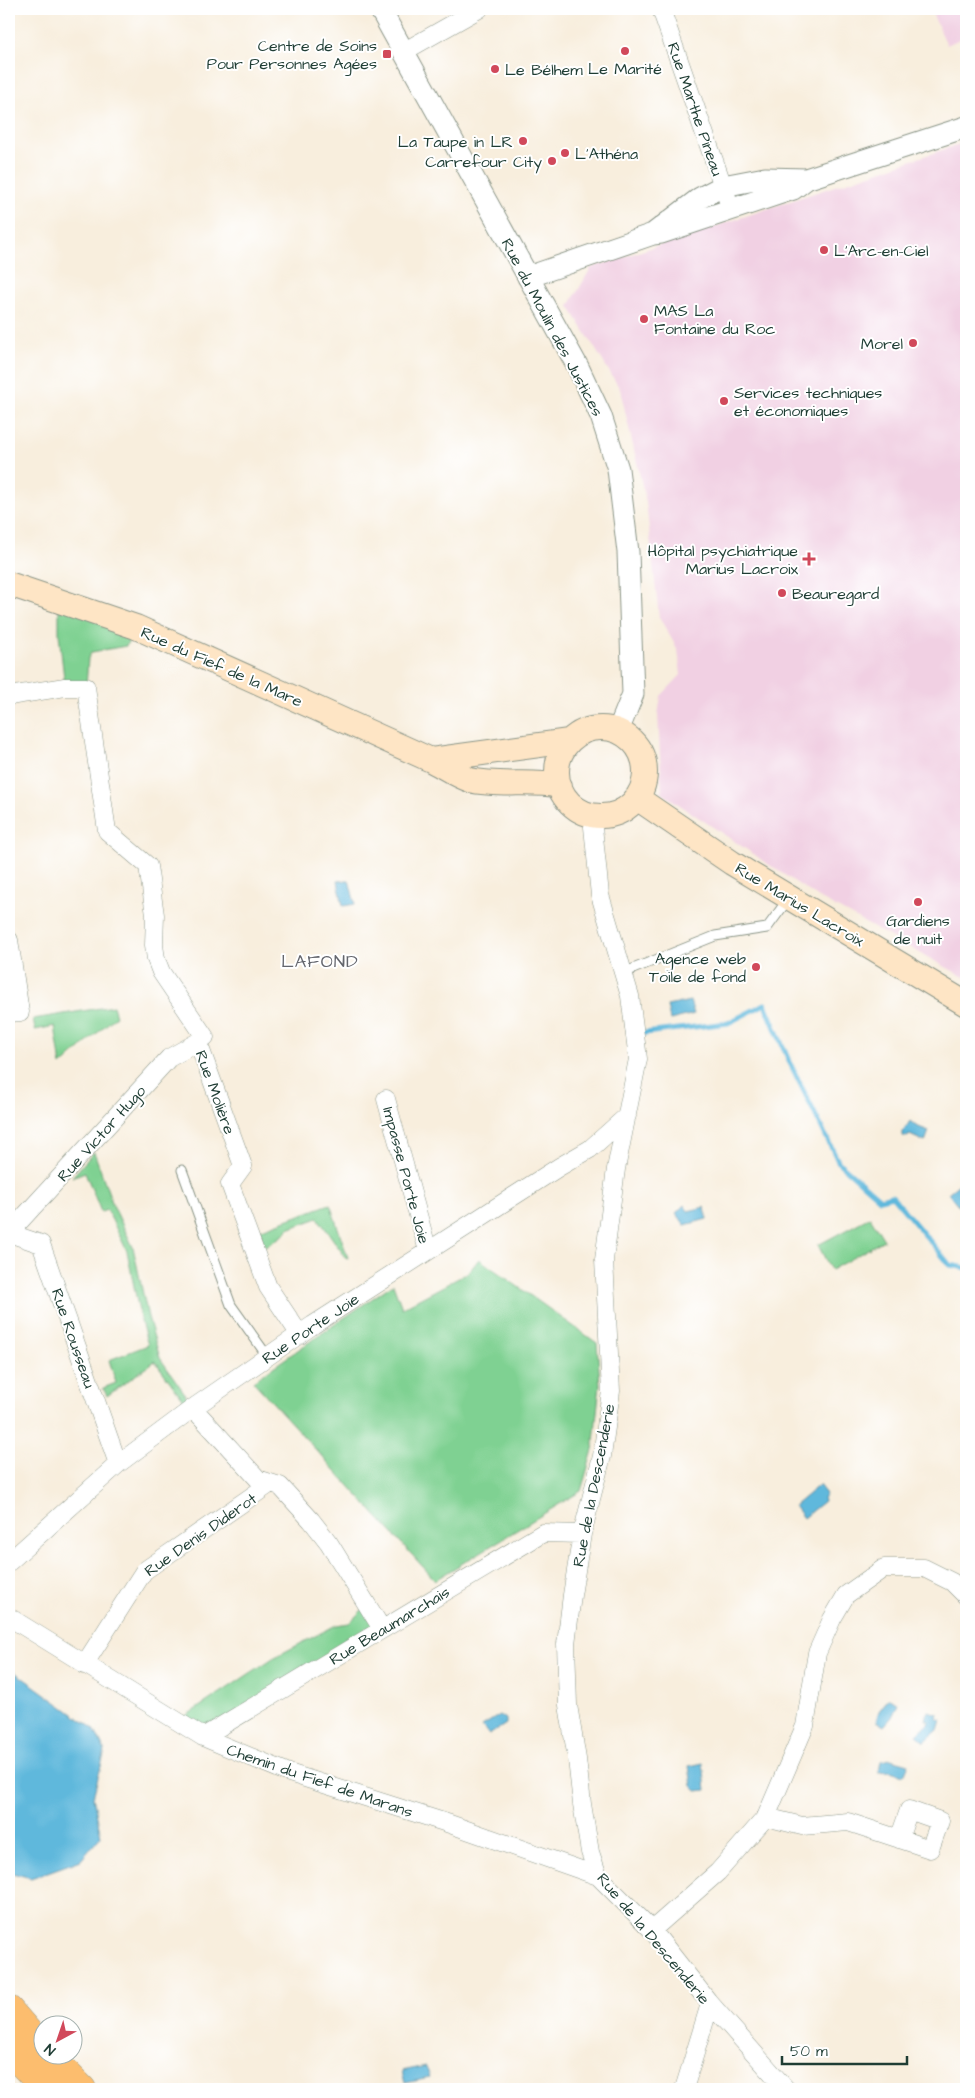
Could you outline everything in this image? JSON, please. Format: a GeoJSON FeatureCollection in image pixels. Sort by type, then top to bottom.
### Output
{"type":"FeatureCollection","features":[{"type":"Feature","properties":{"kind":"highway"},"geometry":{"type":"LineString","coordinates":[[9,2010],[32,2036]]}},
{"type":"Feature","properties":{"kind":"highway"},"geometry":{"type":"LineString","coordinates":[[9,2050],[46,2089]]}},
{"type":"Feature","properties":{"kind":"highway"},"geometry":{"type":"LineString","coordinates":[[60,2066],[82,2089]]}},
{"type":"Feature","properties":{"kind":"main road","name":"Rue du Fief de la Mare"},"geometry":{"type":"LineString","coordinates":[[9,584],[136,628],[431,760],[469,780],[519,784],[546,783],[560,786]]}},
{"type":"Feature","properties":{"kind":"main road"},"geometry":{"type":"LineString","coordinates":[[592,728],[618,731],[637,746],[643,758],[646,772],[644,785],[637,798],[619,812],[608,816],[596,816],[584,812],[565,797],[560,786],[557,774],[558,762],[562,751],[569,741],[580,733],[592,728]]}},
{"type":"Feature","properties":{"kind":"main road"},"geometry":{"type":"LineString","coordinates":[[431,760],[569,741]]}},
{"type":"Feature","properties":{"kind":"main road","name":"Rue Marius Lacroix"},"geometry":{"type":"LineString","coordinates":[[637,798],[732,863],[966,1004]]}},
{"type":"Feature","properties":{"kind":"street","name":"Rue du Moulin des Justices"},"geometry":{"type":"LineString","coordinates":[[380,9],[578,366],[601,416],[618,469],[628,552],[633,694],[618,731]]}},
{"type":"Feature","properties":{"kind":"street"},"geometry":{"type":"LineString","coordinates":[[403,52],[479,9]]}},
{"type":"Feature","properties":{"kind":"street","name":"Rue Marthe Pineau"},"geometry":{"type":"LineString","coordinates":[[661,9],[732,209]]}},
{"type":"Feature","properties":{"kind":"street"},"geometry":{"type":"LineString","coordinates":[[528,277],[793,189],[806,180],[966,127]]}},
{"type":"Feature","properties":{"kind":"street"},"geometry":{"type":"LineString","coordinates":[[653,234],[700,198],[724,186],[765,178],[806,180]]}},
{"type":"Feature","properties":{"kind":"street","name":"Rue Molière"},"geometry":{"type":"LineString","coordinates":[[9,696],[65,687],[86,687],[107,831],[148,866],[155,915],[154,945],[156,958],[161,972],[205,1038],[198,1042],[243,1166],[230,1184],[268,1287],[300,1335]]}},
{"type":"Feature","properties":{"kind":"street","name":"Rue de la Descenderie"},"geometry":{"type":"LineString","coordinates":[[596,816],[594,827],[600,895],[630,996],[638,1059],[616,1169],[604,1260],[611,1391],[602,1456],[582,1534],[572,1595],[566,1644],[568,1705],[589,1842],[598,1876],[652,1930],[710,2004],[786,2089]]}},
{"type":"Feature","properties":{"kind":"street"},"geometry":{"type":"LineString","coordinates":[[9,940],[20,1012],[9,1013]]}},
{"type":"Feature","properties":{"kind":"street","name":"Rue Victor Hugo"},"geometry":{"type":"LineString","coordinates":[[10,1233],[170,1058],[198,1042]]}},
{"type":"Feature","properties":{"kind":"street","name":"Impasse Porte Joie"},"geometry":{"type":"LineString","coordinates":[[386,1099],[428,1251]]}},
{"type":"Feature","properties":{"kind":"street","name":"Rue Porte Joie"},"geometry":{"type":"LineString","coordinates":[[9,1562],[118,1464],[193,1408],[428,1251],[559,1167],[590,1150],[627,1116]]}},
{"type":"Feature","properties":{"kind":"street","name":"Rue Rousseau"},"geometry":{"type":"LineString","coordinates":[[30,1211],[118,1464]]}},
{"type":"Feature","properties":{"kind":"street"},"geometry":{"type":"LineString","coordinates":[[10,1233],[41,1244]]}},
{"type":"Feature","properties":{"kind":"street"},"geometry":{"type":"LineString","coordinates":[[193,1408],[258,1480],[280,1486],[311,1520],[329,1543],[382,1629]]}},
{"type":"Feature","properties":{"kind":"street","name":"Rue Denis Diderot"},"geometry":{"type":"LineString","coordinates":[[84,1664],[144,1571],[271,1483]]}},
{"type":"Feature","properties":{"kind":"street","name":"Rue Beaumarchais"},"geometry":{"type":"LineString","coordinates":[[203,1737],[543,1533],[582,1534]]}},
{"type":"Feature","properties":{"kind":"street"},"geometry":{"type":"LineString","coordinates":[[652,1930],[718,1872],[766,1817],[805,1726],[817,1653],[832,1619],[846,1595],[884,1568],[924,1568],[952,1582],[966,1596]]}},
{"type":"Feature","properties":{"kind":"street","name":"Chemin du Fief de Marans"},"geometry":{"type":"LineString","coordinates":[[9,1617],[203,1737],[290,1773],[446,1823],[598,1876]]}},
{"type":"Feature","properties":{"kind":"street"},"geometry":{"type":"LineString","coordinates":[[766,1817],[802,1826],[848,1822],[899,1839]]}},
{"type":"Feature","properties":{"kind":"street"},"geometry":{"type":"LineString","coordinates":[[684,2089],[710,2004]]}},
{"type":"Feature","properties":{"kind":"lane"},"geometry":{"type":"LineString","coordinates":[[623,973],[715,936],[767,928],[789,898]]}},
{"type":"Feature","properties":{"kind":"lane"},"geometry":{"type":"LineString","coordinates":[[182,1170],[231,1304],[268,1357]]}},
{"type":"Feature","properties":{"kind":"shaded area"},"geometry":{"type":"Polygon","coordinates":[[[930,9],[966,9],[966,36],[947,45],[930,9]]]}},
{"type":"Feature","properties":{"kind":"shaded area","name":"Hôpital psychiatrique Marius Lacroix"},"geometry":{"type":"Polygon","coordinates":[[[966,142],[966,978],[819,898],[662,793],[658,715],[661,696],[681,675],[678,650],[659,617],[646,502],[620,389],[569,306],[591,268],[966,142]]]}},
{"type":"Feature","properties":{"kind":"green space"},"geometry":{"type":"Polygon","coordinates":[[[59,600],[136,627],[126,646],[92,652],[88,658],[86,687],[65,687],[59,634],[59,600]]]}},
{"type":"Feature","properties":{"kind":"green space"},"geometry":{"type":"Polygon","coordinates":[[[113,1006],[116,1016],[61,1066],[55,1026],[35,1030],[33,1019],[113,1006]]]}},
{"type":"Feature","properties":{"kind":"green space"},"geometry":{"type":"Polygon","coordinates":[[[94,1152],[113,1205],[133,1247],[148,1317],[160,1358],[188,1398],[184,1401],[155,1361],[107,1396],[103,1388],[116,1383],[109,1360],[148,1345],[141,1322],[127,1251],[107,1210],[101,1212],[85,1172],[72,1177],[94,1152]]]}},
{"type":"Feature","properties":{"kind":"green space"},"geometry":{"type":"Polygon","coordinates":[[[330,1204],[348,1258],[346,1258],[318,1218],[288,1229],[286,1233],[265,1247],[259,1230],[330,1204]]]}},
{"type":"Feature","properties":{"kind":"green space"},"geometry":{"type":"Polygon","coordinates":[[[870,1217],[884,1240],[831,1270],[818,1245],[870,1217]]]}},
{"type":"Feature","properties":{"kind":"green space"},"geometry":{"type":"Polygon","coordinates":[[[479,1259],[597,1343],[600,1384],[593,1450],[581,1491],[435,1580],[253,1381],[393,1284],[402,1308],[468,1273],[479,1259]]]}},
{"type":"Feature","properties":{"kind":"green space"},"geometry":{"type":"Polygon","coordinates":[[[368,1604],[382,1629],[203,1737],[178,1721],[273,1658],[336,1625],[349,1623],[368,1604]]]}},
{"type":"Feature","properties":{"kind":"water"},"geometry":{"type":"Polygon","coordinates":[[[349,880],[355,904],[343,906],[338,881],[349,880]]]}},
{"type":"Feature","properties":{"kind":"water"},"geometry":{"type":"Polygon","coordinates":[[[690,1001],[694,1014],[670,1020],[667,1006],[690,1001]]]}},
{"type":"Feature","properties":{"kind":"water"},"geometry":{"type":"Polygon","coordinates":[[[910,1121],[916,1126],[929,1131],[925,1142],[910,1135],[907,1137],[903,1136],[903,1132],[910,1121]]]}},
{"type":"Feature","properties":{"kind":"water"},"geometry":{"type":"Polygon","coordinates":[[[959,1184],[966,1192],[965,1213],[948,1193],[959,1184]]]}},
{"type":"Feature","properties":{"kind":"water"},"geometry":{"type":"Polygon","coordinates":[[[684,1205],[688,1211],[705,1207],[707,1219],[685,1225],[676,1213],[684,1205]]]}},
{"type":"Feature","properties":{"kind":"water"},"geometry":{"type":"Polygon","coordinates":[[[819,1485],[826,1494],[823,1498],[824,1501],[803,1518],[794,1506],[819,1485]]]}},
{"type":"Feature","properties":{"kind":"water"},"geometry":{"type":"Polygon","coordinates":[[[9,1668],[94,1729],[105,1751],[93,1797],[101,1836],[81,1860],[31,1878],[9,1872],[9,1668]]]}},
{"type":"Feature","properties":{"kind":"water"},"geometry":{"type":"Polygon","coordinates":[[[889,1698],[898,1704],[892,1717],[884,1726],[876,1721],[879,1711],[889,1698]]]}},
{"type":"Feature","properties":{"kind":"water"},"geometry":{"type":"Polygon","coordinates":[[[928,1711],[938,1714],[937,1719],[941,1720],[938,1730],[924,1742],[917,1734],[928,1724],[929,1721],[926,1720],[928,1711]]]}},
{"type":"Feature","properties":{"kind":"water"},"geometry":{"type":"Polygon","coordinates":[[[500,1715],[506,1719],[506,1724],[489,1735],[482,1726],[500,1715]]]}},
{"type":"Feature","properties":{"kind":"water"},"geometry":{"type":"Polygon","coordinates":[[[891,1759],[909,1764],[904,1775],[890,1771],[879,1772],[881,1761],[891,1759]]]}},
{"type":"Feature","properties":{"kind":"water"},"geometry":{"type":"Polygon","coordinates":[[[703,1763],[706,1790],[697,1791],[692,1786],[689,1766],[703,1763]]]}},
{"type":"Feature","properties":{"kind":"water"},"geometry":{"type":"Polygon","coordinates":[[[426,2066],[430,2078],[405,2083],[402,2071],[426,2066]]]}},
{"type":"Feature","properties":{"kind":"waterway"},"geometry":{"type":"LineString","coordinates":[[637,1034],[728,1023],[765,1004],[789,1061],[839,1163],[880,1199],[892,1196],[950,1265],[966,1268]]}},
{"type":"Feature","properties":{"kind":"place","name":"Le Marité"},"geometry":{"type":"Point","coordinates":[625,51]}},
{"type":"Feature","properties":{"kind":"place","name":"Centre de Soins Pour Personnes Agées"},"geometry":{"type":"Point","coordinates":[387,54]}},
{"type":"Feature","properties":{"kind":"place","name":"Le Bélhem"},"geometry":{"type":"Point","coordinates":[495,69]}},
{"type":"Feature","properties":{"kind":"place","name":"La Taupe in LR"},"geometry":{"type":"Point","coordinates":[523,141]}},
{"type":"Feature","properties":{"kind":"place","name":"L'Athéna"},"geometry":{"type":"Point","coordinates":[565,153]}},
{"type":"Feature","properties":{"kind":"place","name":"Carrefour City"},"geometry":{"type":"Point","coordinates":[552,161]}},
{"type":"Feature","properties":{"kind":"place","name":"L'Arc-en-Ciel"},"geometry":{"type":"Point","coordinates":[824,250]}},
{"type":"Feature","properties":{"kind":"place","name":"MAS La Fontaine du Roc"},"geometry":{"type":"Point","coordinates":[644,319]}},
{"type":"Feature","properties":{"kind":"place","name":"Morel"},"geometry":{"type":"Point","coordinates":[913,343]}},
{"type":"Feature","properties":{"kind":"place","name":"Services techniques et économiques"},"geometry":{"type":"Point","coordinates":[724,401]}},
{"type":"Feature","properties":{"kind":"place","name":"Hôpital psychiatrique Marius Lacroix"},"geometry":{"type":"Point","coordinates":[809,559]}},
{"type":"Feature","properties":{"kind":"place","name":"Beauregard"},"geometry":{"type":"Point","coordinates":[782,593]}},
{"type":"Feature","properties":{"kind":"place","name":"Gardiens de nuit"},"geometry":{"type":"Point","coordinates":[918,902]}},
{"type":"Feature","properties":{"kind":"place","name":"Agence web Toile de fond"},"geometry":{"type":"Point","coordinates":[756,967]}},
{"type":"Feature","properties":{"kind":"district","name":"LAFOND"},"geometry":{"type":"Point","coordinates":[320,961]}}]}
